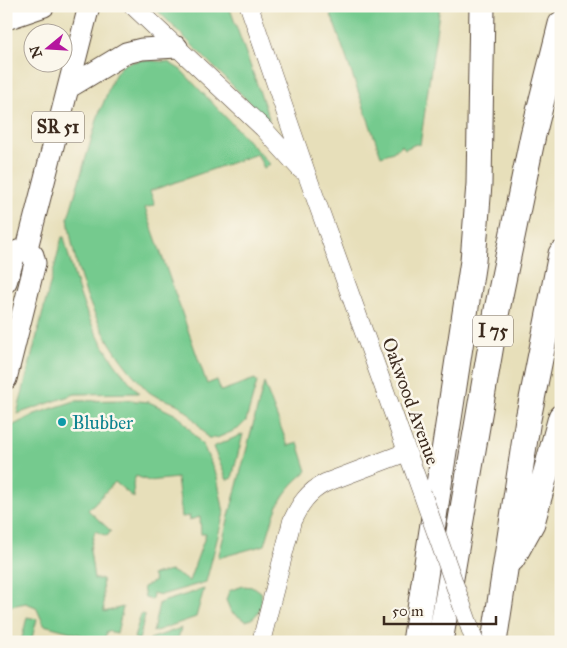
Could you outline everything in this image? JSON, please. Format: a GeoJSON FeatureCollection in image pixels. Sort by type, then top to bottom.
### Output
{"type":"FeatureCollection","features":[{"type":"Feature","properties":{"kind":"highway"},"geometry":{"type":"LineString","coordinates":[[415,642],[473,261],[479,184],[482,6]]}},
{"type":"Feature","properties":{"kind":"highway","name":"I 75"},"geometry":{"type":"LineString","coordinates":[[440,642],[497,310],[533,135],[561,24]]}},
{"type":"Feature","properties":{"kind":"highway"},"geometry":{"type":"LineString","coordinates":[[494,642],[528,419],[561,254]]}},
{"type":"Feature","properties":{"kind":"highway"},"geometry":{"type":"LineString","coordinates":[[506,570],[532,523],[561,417]]}},
{"type":"Feature","properties":{"kind":"main road"},"geometry":{"type":"LineString","coordinates":[[6,19],[44,6]]}},
{"type":"Feature","properties":{"kind":"main road","name":"SR 51"},"geometry":{"type":"LineString","coordinates":[[27,248],[89,6]]}},
{"type":"Feature","properties":{"kind":"main road"},"geometry":{"type":"LineString","coordinates":[[68,88],[126,53],[142,49],[177,47]]}},
{"type":"Feature","properties":{"kind":"main road","name":"SR 51"},"geometry":{"type":"LineString","coordinates":[[6,282],[15,254],[27,248]]}},
{"type":"Feature","properties":{"kind":"main road","name":"SR 51"},"geometry":{"type":"LineString","coordinates":[[6,379],[35,263],[33,255],[27,248]]}},
{"type":"Feature","properties":{"kind":"street","name":"Oakwood Avenue"},"geometry":{"type":"LineString","coordinates":[[134,6],[263,128],[307,175]]}},
{"type":"Feature","properties":{"kind":"street","name":"Oakwood Avenue"},"geometry":{"type":"LineString","coordinates":[[249,6],[307,175],[475,642]]}},
{"type":"Feature","properties":{"kind":"street","name":"Oakwood Avenue"},"geometry":{"type":"LineString","coordinates":[[255,26],[256,6]]}},
{"type":"Feature","properties":{"kind":"street"},"geometry":{"type":"LineString","coordinates":[[260,642],[292,521],[303,500],[315,488],[325,482],[406,452]]}},
{"type":"Feature","properties":{"kind":"green space"},"geometry":{"type":"Polygon","coordinates":[[[153,6],[229,6],[269,118],[268,121],[153,6]]]}},
{"type":"Feature","properties":{"kind":"green space"},"geometry":{"type":"Polygon","coordinates":[[[328,6],[391,6],[393,11],[408,6],[440,6],[420,145],[416,144],[405,149],[402,145],[393,152],[381,156],[328,6]]]}},
{"type":"Feature","properties":{"kind":"green space"},"geometry":{"type":"Polygon","coordinates":[[[141,60],[168,62],[181,70],[270,164],[264,168],[257,154],[150,191],[155,205],[145,208],[207,384],[217,380],[221,391],[255,379],[257,382],[246,421],[238,429],[217,438],[208,438],[192,417],[180,406],[149,392],[122,361],[99,324],[90,304],[82,283],[71,240],[68,218],[100,110],[113,78],[120,68],[127,63],[141,60]]]}},
{"type":"Feature","properties":{"kind":"green space"},"geometry":{"type":"Polygon","coordinates":[[[62,237],[64,237],[76,282],[92,325],[111,358],[139,393],[75,394],[17,414],[62,237]]]}},
{"type":"Feature","properties":{"kind":"green space"},"geometry":{"type":"Polygon","coordinates":[[[264,383],[288,446],[298,443],[307,471],[283,496],[265,545],[218,558],[264,383]]]}},
{"type":"Feature","properties":{"kind":"green space"},"geometry":{"type":"Polygon","coordinates":[[[125,400],[149,402],[179,416],[204,447],[217,477],[224,513],[206,582],[161,595],[153,593],[152,600],[145,598],[143,587],[155,581],[152,575],[171,571],[189,581],[206,534],[201,534],[200,517],[189,520],[190,516],[182,517],[177,478],[149,481],[136,476],[133,483],[134,498],[115,482],[88,510],[111,531],[107,536],[95,531],[90,550],[94,579],[102,579],[104,612],[123,607],[117,633],[107,631],[104,641],[44,625],[36,607],[26,603],[6,607],[6,449],[12,426],[35,414],[75,401],[125,400]]]}},
{"type":"Feature","properties":{"kind":"green space"},"geometry":{"type":"Polygon","coordinates":[[[243,434],[232,478],[227,480],[213,447],[243,434]]]}},
{"type":"Feature","properties":{"kind":"green space"},"geometry":{"type":"Polygon","coordinates":[[[242,586],[254,587],[261,592],[261,601],[257,614],[246,621],[231,612],[226,600],[229,591],[242,586]]]}},
{"type":"Feature","properties":{"kind":"green space"},"geometry":{"type":"Polygon","coordinates":[[[204,589],[196,617],[153,632],[159,603],[204,589]]]}},
{"type":"Feature","properties":{"kind":"green space"},"geometry":{"type":"Polygon","coordinates":[[[141,614],[145,615],[139,640],[134,638],[141,614]]]}},
{"type":"Feature","properties":{"kind":"green space"},"geometry":{"type":"Polygon","coordinates":[[[27,617],[37,619],[31,642],[21,642],[27,617]]]}},
{"type":"Feature","properties":{"kind":"green space"},"geometry":{"type":"Polygon","coordinates":[[[181,628],[177,642],[149,642],[150,639],[181,628]]]}},
{"type":"Feature","properties":{"kind":"place","name":"Blubber"},"geometry":{"type":"Point","coordinates":[62,422]}}]}
